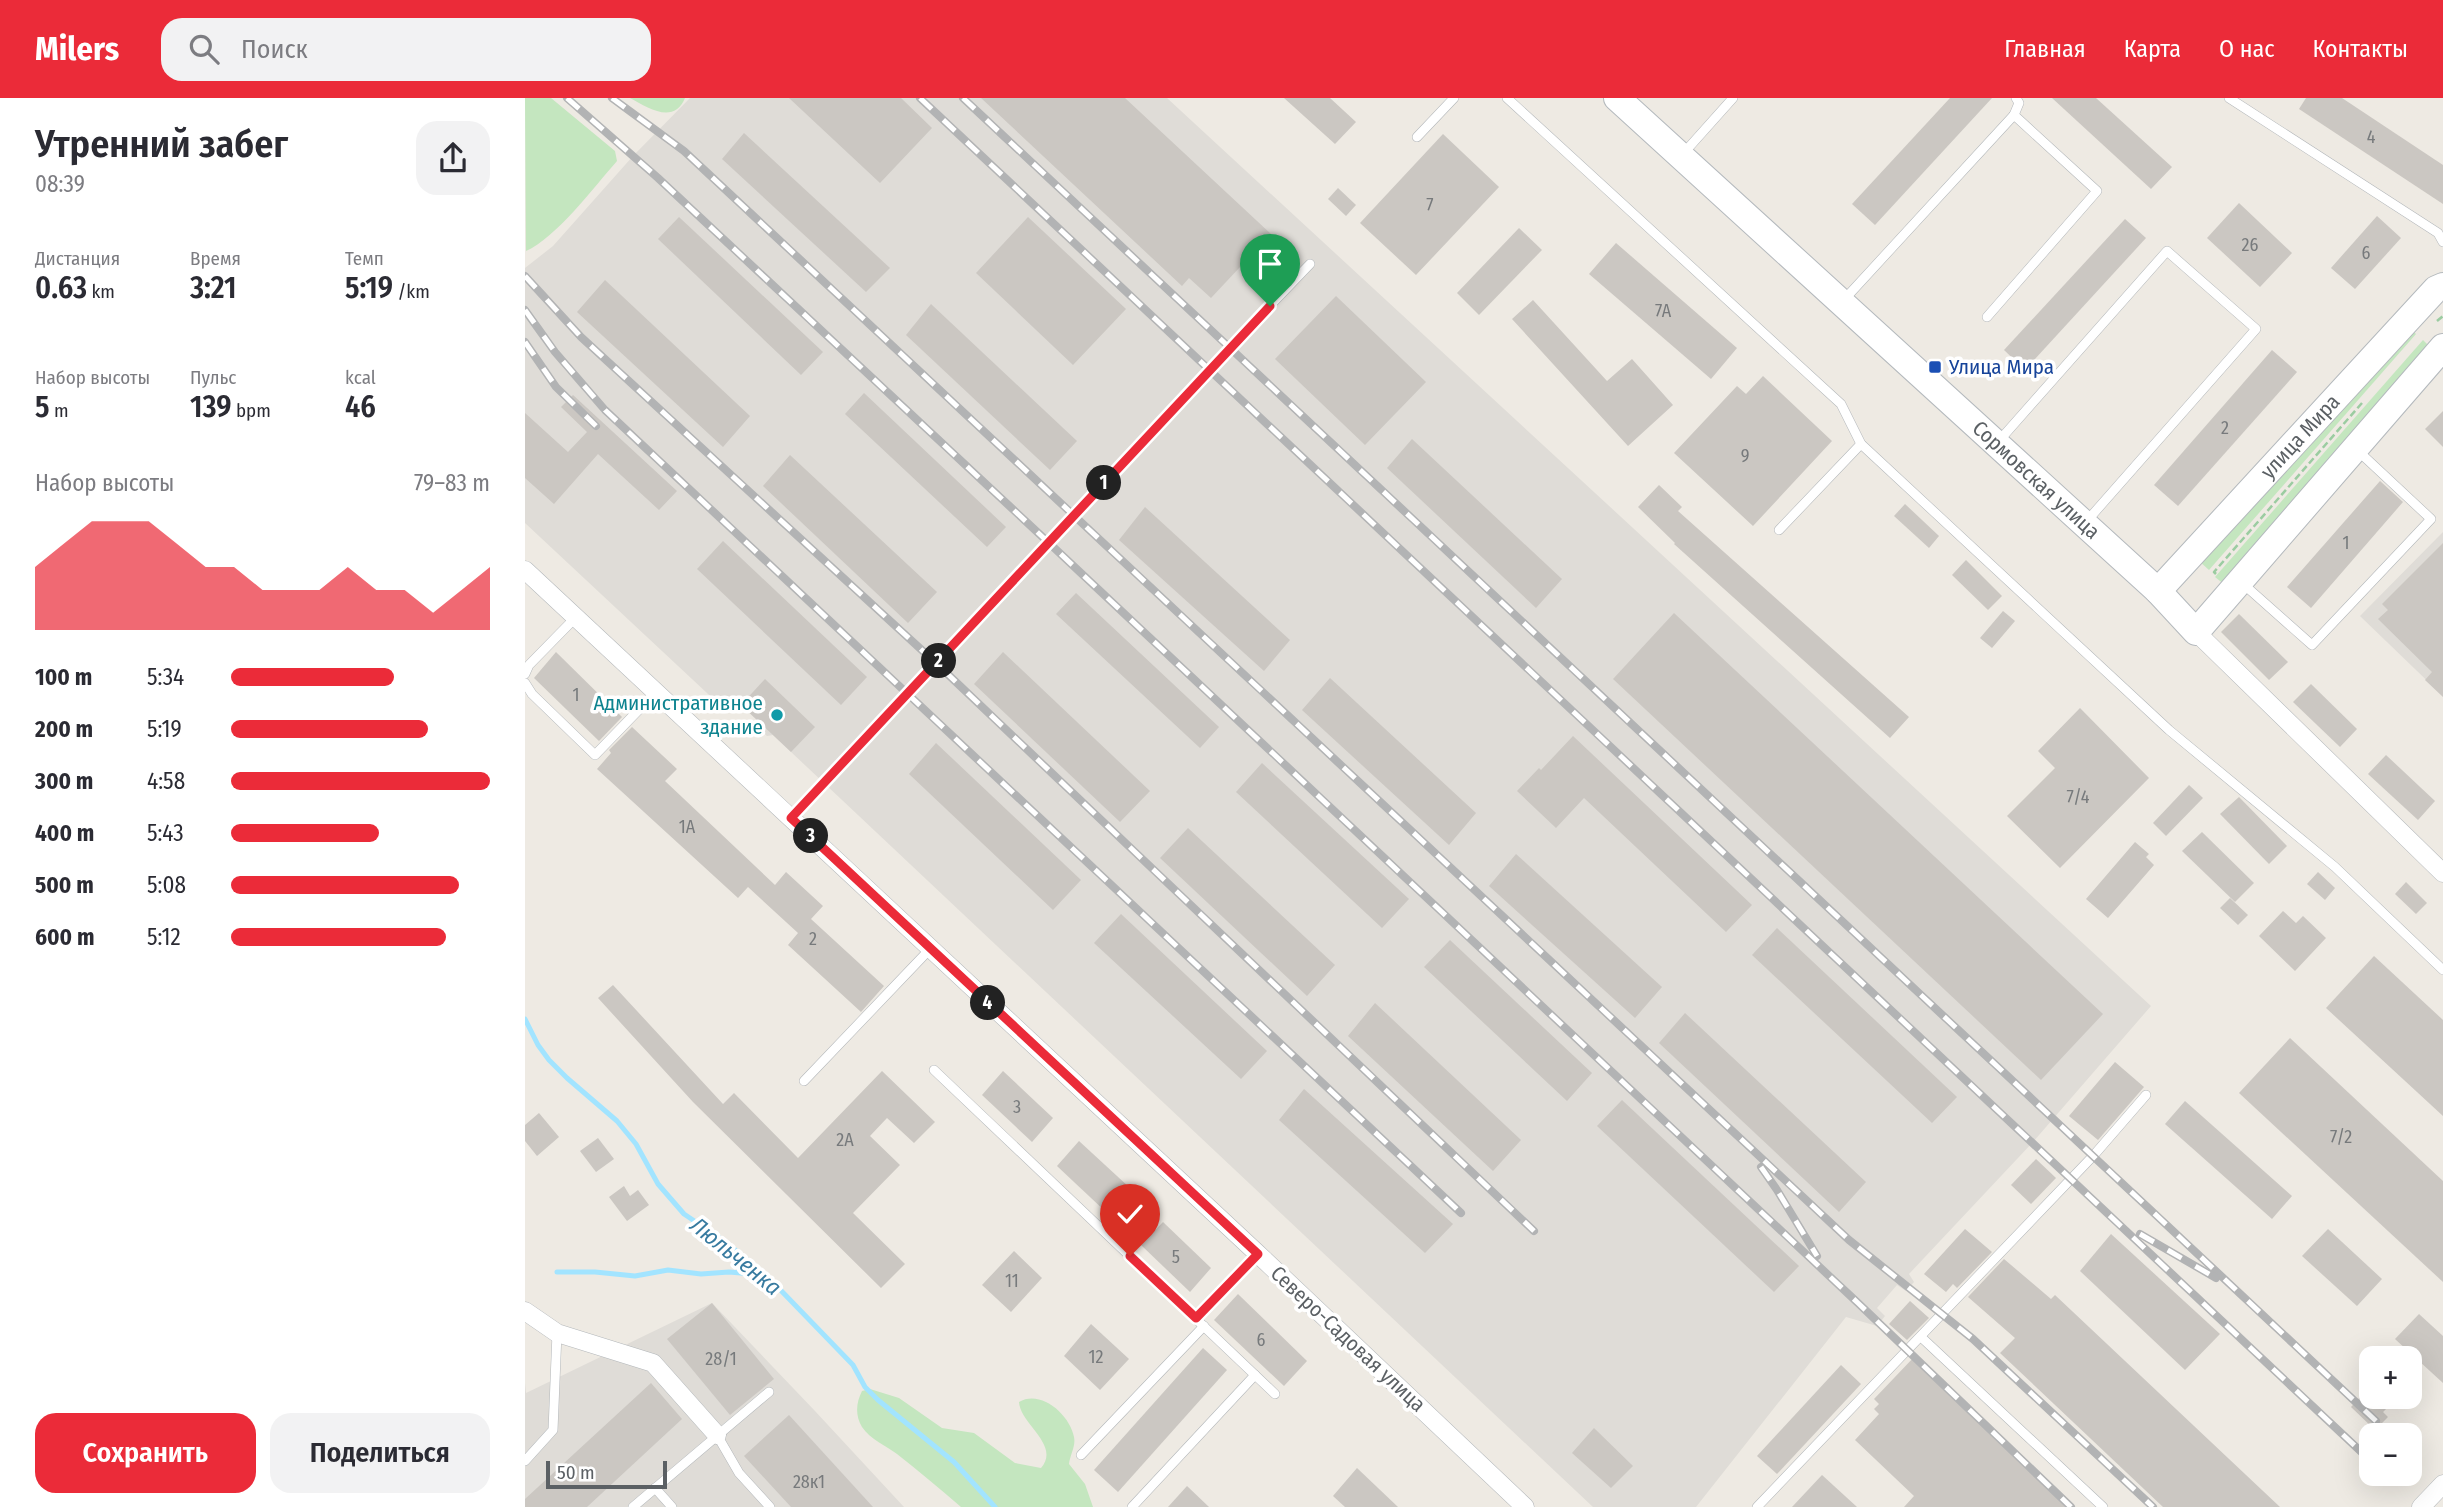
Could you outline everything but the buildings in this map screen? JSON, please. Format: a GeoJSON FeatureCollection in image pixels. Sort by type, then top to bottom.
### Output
{"type":"FeatureCollection","features":[{"type":"Feature","properties":{"kind":"street","name":"Сормовская улица"},"geometry":{"type":"LineString","coordinates":[[1617,98],[2158,591],[2196,632],[2443,873]]}},
{"type":"Feature","properties":{"kind":"street","name":"улица Мира"},"geometry":{"type":"LineString","coordinates":[[2158,591],[2436,289],[2443,286]]}},
{"type":"Feature","properties":{"kind":"street"},"geometry":{"type":"LineString","coordinates":[[2196,632],[2230,579],[2355,448],[2439,335]]}},
{"type":"Feature","properties":{"kind":"street","name":"Северо-Садовая улица"},"geometry":{"type":"LineString","coordinates":[[525,570],[1258,1254],[1521,1505]]}},
{"type":"Feature","properties":{"kind":"street"},"geometry":{"type":"LineString","coordinates":[[525,1311],[557,1333],[653,1363],[717,1436]]}},
{"type":"Feature","properties":{"kind":"street"},"geometry":{"type":"LineString","coordinates":[[2421,1507],[2443,1484]]}},
{"type":"Feature","properties":{"kind":"lane"},"geometry":{"type":"LineString","coordinates":[[1417,137],[1454,98]]}},
{"type":"Feature","properties":{"kind":"lane"},"geometry":{"type":"LineString","coordinates":[[1507,98],[1841,404],[1861,444],[2169,730],[2335,867],[2443,970]]}},
{"type":"Feature","properties":{"kind":"lane"},"geometry":{"type":"LineString","coordinates":[[1681,156],[1733,98]]}},
{"type":"Feature","properties":{"kind":"lane"},"geometry":{"type":"LineString","coordinates":[[1842,302],[2014,115],[2019,103],[2016,98]]}},
{"type":"Feature","properties":{"kind":"lane"},"geometry":{"type":"LineString","coordinates":[[2228,98],[2438,233],[2443,242]]}},
{"type":"Feature","properties":{"kind":"lane"},"geometry":{"type":"LineString","coordinates":[[1987,317],[2097,191],[2014,115]]}},
{"type":"Feature","properties":{"kind":"lane"},"geometry":{"type":"LineString","coordinates":[[1997,443],[2167,251],[2256,329],[2084,523]]}},
{"type":"Feature","properties":{"kind":"lane"},"geometry":{"type":"LineString","coordinates":[[791,818],[1310,264]]}},
{"type":"Feature","properties":{"kind":"lane"},"geometry":{"type":"LineString","coordinates":[[1779,530],[1861,444]]}},
{"type":"Feature","properties":{"kind":"lane"},"geometry":{"type":"LineString","coordinates":[[2230,579],[2312,645],[2431,519],[2355,448]]}},
{"type":"Feature","properties":{"kind":"lane"},"geometry":{"type":"LineString","coordinates":[[525,674],[529,665],[576,617]]}},
{"type":"Feature","properties":{"kind":"lane"},"geometry":{"type":"LineString","coordinates":[[525,683],[595,755],[656,692]]}},
{"type":"Feature","properties":{"kind":"lane"},"geometry":{"type":"LineString","coordinates":[[804,1081],[930,949]]}},
{"type":"Feature","properties":{"kind":"lane"},"geometry":{"type":"LineString","coordinates":[[934,1070],[1275,1395]]}},
{"type":"Feature","properties":{"kind":"lane"},"geometry":{"type":"LineString","coordinates":[[1758,1507],[2094,1155],[2147,1095]]}},
{"type":"Feature","properties":{"kind":"lane"},"geometry":{"type":"LineString","coordinates":[[1196,1318],[1258,1254]]}},
{"type":"Feature","properties":{"kind":"lane"},"geometry":{"type":"LineString","coordinates":[[1081,1455],[1204,1326]]}},
{"type":"Feature","properties":{"kind":"lane"},"geometry":{"type":"LineString","coordinates":[[525,1461],[554,1430],[557,1333]]}},
{"type":"Feature","properties":{"kind":"lane"},"geometry":{"type":"LineString","coordinates":[[1921,1337],[2103,1507]]}},
{"type":"Feature","properties":{"kind":"lane"},"geometry":{"type":"LineString","coordinates":[[1132,1507],[1255,1375]]}},
{"type":"Feature","properties":{"kind":"lane"},"geometry":{"type":"LineString","coordinates":[[633,1507],[769,1392]]}},
{"type":"Feature","properties":{"kind":"lane"},"geometry":{"type":"LineString","coordinates":[[717,1436],[739,1473],[769,1507]]}},
{"type":"Feature","properties":{"kind":"lane"},"geometry":{"type":"LineString","coordinates":[[655,1488],[672,1507]]}},
{"type":"Feature","properties":{"kind":"path"},"geometry":{"type":"LineString","coordinates":[[2439,335],[2443,316]]}},
{"type":"Feature","properties":{"kind":"path"},"geometry":{"type":"LineString","coordinates":[[2230,579],[2214,572],[2365,399]]}},
{"type":"Feature","properties":{"kind":"shaded area"},"geometry":{"type":"Polygon","coordinates":[[[690,98],[1167,98],[2151,1006],[2033,1142],[1909,1274],[1914,1282],[1906,1291],[1897,1285],[1877,1308],[1885,1316],[1877,1326],[1846,1317],[1696,1507],[1593,1507],[773,735],[767,736],[759,728],[761,724],[741,705],[723,708],[525,523],[525,268],[553,246],[633,156],[690,98]]]}},
{"type":"Feature","properties":{"kind":"shaded area"},"geometry":{"type":"Polygon","coordinates":[[[2443,532],[2443,696],[2360,616],[2443,532]]]}},
{"type":"Feature","properties":{"kind":"shaded area"},"geometry":{"type":"Polygon","coordinates":[[[712,1303],[904,1507],[525,1507],[525,1383],[526,1393],[712,1303]]]}},
{"type":"Feature","properties":{"kind":"green space"},"geometry":{"type":"Polygon","coordinates":[[[525,98],[551,98],[615,151],[617,161],[562,224],[526,251],[525,98]]]}},
{"type":"Feature","properties":{"kind":"green space"},"geometry":{"type":"Polygon","coordinates":[[[630,98],[685,98],[680,106],[668,113],[652,110],[630,98]]]}},
{"type":"Feature","properties":{"kind":"green space"},"geometry":{"type":"Polygon","coordinates":[[[2408,327],[2416,334],[2209,570],[2199,561],[2408,327]]]}},
{"type":"Feature","properties":{"kind":"green space"},"geometry":{"type":"Polygon","coordinates":[[[2423,340],[2433,350],[2225,585],[2215,577],[2423,340]]]}},
{"type":"Feature","properties":{"kind":"green space"},"geometry":{"type":"Polygon","coordinates":[[[870,1389],[899,1398],[942,1428],[974,1433],[1015,1463],[1041,1468],[1046,1459],[1046,1451],[1021,1410],[1019,1402],[1036,1399],[1053,1406],[1067,1420],[1071,1429],[1074,1444],[1069,1464],[1085,1484],[1093,1507],[961,1507],[865,1431],[858,1418],[858,1404],[862,1391],[870,1389]]]}},
{"type":"Feature","properties":{"kind":"waterway","name":"Люльченка"},"geometry":{"type":"LineString","coordinates":[[525,1019],[549,1060],[617,1121],[636,1144],[658,1184],[684,1214],[724,1241],[766,1275],[853,1365],[865,1387],[954,1462],[995,1507]]}},
{"type":"Feature","properties":{"kind":"waterway"},"geometry":{"type":"LineString","coordinates":[[557,1272],[635,1276],[668,1270],[701,1274],[729,1272],[765,1275]]}},
{"type":"Feature","properties":{"kind":"railway"},"geometry":{"type":"LineString","coordinates":[[567,98],[658,178],[1049,543],[1858,1303],[2071,1507]]}},
{"type":"Feature","properties":{"kind":"railway"},"geometry":{"type":"LineString","coordinates":[[612,98],[684,151],[1849,1240],[1973,1339],[2153,1507]]}},
{"type":"Feature","properties":{"kind":"railway"},"geometry":{"type":"LineString","coordinates":[[920,98],[2359,1450]]}},
{"type":"Feature","properties":{"kind":"railway"},"geometry":{"type":"LineString","coordinates":[[963,98],[2376,1421]]}},
{"type":"Feature","properties":{"kind":"railway"},"geometry":{"type":"LineString","coordinates":[[525,276],[581,337],[937,664],[1534,1231]]}},
{"type":"Feature","properties":{"kind":"railway"},"geometry":{"type":"LineString","coordinates":[[525,310],[555,352],[605,410],[1461,1213]]}},
{"type":"Feature","properties":{"kind":"railway"},"geometry":{"type":"LineString","coordinates":[[525,342],[556,387],[596,426]]}},
{"type":"Feature","properties":{"kind":"railway"},"geometry":{"type":"LineString","coordinates":[[1761,1167],[1817,1256]]}},
{"type":"Feature","properties":{"kind":"railway"},"geometry":{"type":"LineString","coordinates":[[2140,1234],[2216,1278]]}},
{"type":"Feature","properties":{"kind":"place","name":"Улица Мира"},"geometry":{"type":"Point","coordinates":[1935,367]}},
{"type":"Feature","properties":{"kind":"place","name":"Административное здание"},"geometry":{"type":"Point","coordinates":[777,715]}},
{"type":"Feature","properties":{"kind":"route"},"geometry":{"type":"LineString","coordinates":[[1130,1256],[1196,1318],[1258,1254],[791,818],[1270,306]]}}]}
